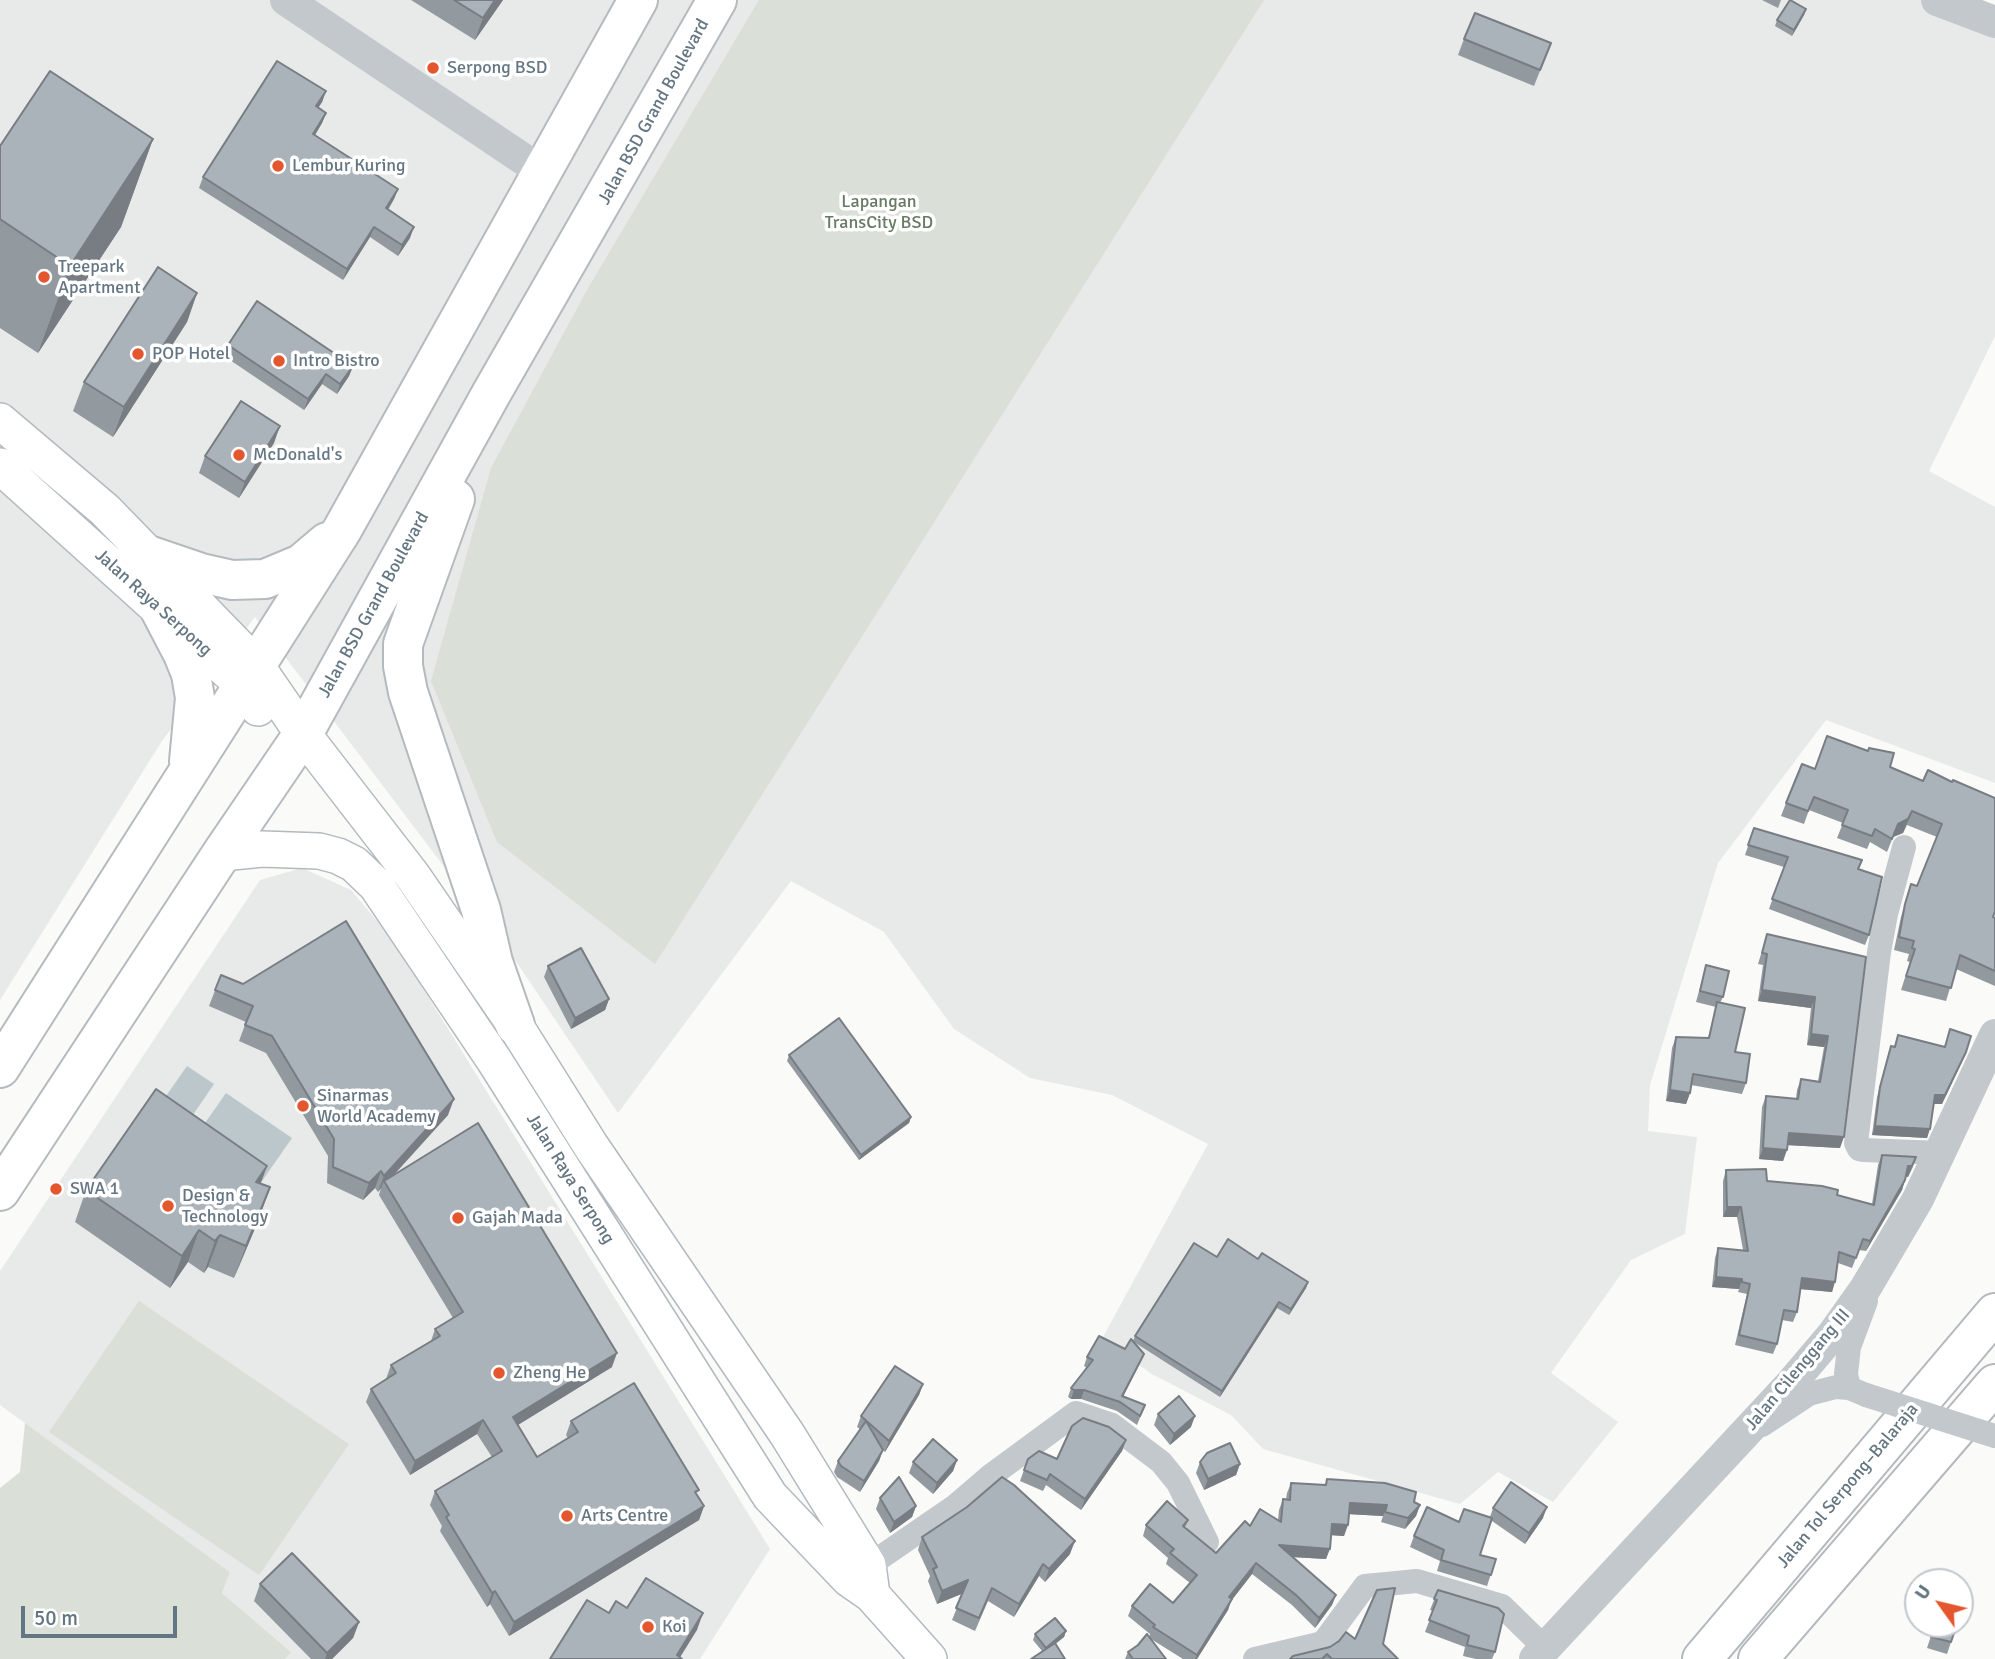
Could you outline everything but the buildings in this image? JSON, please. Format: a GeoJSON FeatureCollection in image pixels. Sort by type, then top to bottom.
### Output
{"type":"FeatureCollection","features":[{"type":"Feature","properties":{"kind":"main road"},"geometry":{"type":"LineString","coordinates":[[0,1068],[342,530],[638,0]]}},
{"type":"Feature","properties":{"kind":"main road","name":"Jalan BSD Grand Boulevard"},"geometry":{"type":"LineString","coordinates":[[0,1191],[296,744],[717,0]]}},
{"type":"Feature","properties":{"kind":"main road"},"geometry":{"type":"LineString","coordinates":[[492,394],[406,636],[403,666],[408,692],[481,910],[493,962],[515,1025]]}},
{"type":"Feature","properties":{"kind":"main road","name":"Jalan Raya Serpong"},"geometry":{"type":"LineString","coordinates":[[0,421],[105,510],[151,556],[249,675],[296,744],[412,875],[515,1025],[591,1146],[787,1434],[811,1474],[863,1580]]}},
{"type":"Feature","properties":{"kind":"main road","name":"Jalan Raya Serpong"},"geometry":{"type":"LineString","coordinates":[[0,466],[160,610],[249,675]]}},
{"type":"Feature","properties":{"kind":"main road"},"geometry":{"type":"LineString","coordinates":[[151,556],[232,580],[265,579],[301,564],[342,530]]}},
{"type":"Feature","properties":{"kind":"main road"},"geometry":{"type":"LineString","coordinates":[[160,610],[184,654],[191,674],[195,698],[188,773]]}},
{"type":"Feature","properties":{"kind":"main road","name":"Jalan Raya Serpong"},"geometry":{"type":"LineString","coordinates":[[222,853],[262,849],[319,851],[354,864],[376,885],[494,1060],[770,1496],[863,1580],[929,1659]]}},
{"type":"Feature","properties":{"kind":"main road","name":"Jalan Tol Serpong–Balaraja"},"geometry":{"type":"LineString","coordinates":[[1702,1659],[1995,1313]]}},
{"type":"Feature","properties":{"kind":"main road"},"geometry":{"type":"LineString","coordinates":[[1758,1659],[1995,1384]]}},
{"type":"Feature","properties":{"kind":"main road"},"geometry":{"type":"LineString","coordinates":[[770,1496],[811,1474]]}},
{"type":"Feature","properties":{"kind":"street"},"geometry":{"type":"LineString","coordinates":[[286,0],[541,171]]}},
{"type":"Feature","properties":{"kind":"street"},"geometry":{"type":"LineString","coordinates":[[1937,0],[1995,22]]}},
{"type":"Feature","properties":{"kind":"street"},"geometry":{"type":"LineString","coordinates":[[1904,847],[1879,952],[1856,1143],[1859,1149],[1863,1150],[1940,1153]]}},
{"type":"Feature","properties":{"kind":"street","name":"Jalan Cilenggang III"},"geometry":{"type":"LineString","coordinates":[[1540,1653],[1833,1334],[1879,1266],[1918,1199],[1995,1035]]}},
{"type":"Feature","properties":{"kind":"street"},"geometry":{"type":"LineString","coordinates":[[1857,1391],[1846,1374],[1849,1347],[1879,1266]]}},
{"type":"Feature","properties":{"kind":"street"},"geometry":{"type":"LineString","coordinates":[[1740,1438],[1782,1414],[1809,1394],[1836,1387],[1857,1391],[1995,1436]]}},
{"type":"Feature","properties":{"kind":"street"},"geometry":{"type":"LineString","coordinates":[[863,1580],[989,1477],[1076,1413],[1112,1425],[1161,1462],[1178,1483],[1207,1542]]}},
{"type":"Feature","properties":{"kind":"street"},"geometry":{"type":"LineString","coordinates":[[1255,1659],[1323,1643],[1365,1586],[1417,1581],[1502,1606],[1540,1653]]}},
{"type":"Feature","properties":{"kind":"shaded area"},"geometry":{"type":"Polygon","coordinates":[[[0,0],[1935,0],[1995,23],[1995,336],[1929,471],[1995,507],[1995,783],[1826,720],[1718,863],[1650,1085],[1648,1131],[1697,1137],[1685,1234],[1631,1260],[1551,1373],[1618,1422],[1553,1502],[1498,1472],[1460,1504],[1263,1449],[1231,1415],[1150,1373],[1103,1337],[1208,1144],[1112,1095],[1030,1078],[954,1029],[884,932],[791,881],[618,1113],[517,963],[255,617],[162,741],[0,1000],[0,0]]]}},
{"type":"Feature","properties":{"kind":"shaded area","name":"Sinarmas World Academy"},"geometry":{"type":"Polygon","coordinates":[[[302,868],[351,890],[393,940],[770,1549],[700,1659],[285,1659],[290,1651],[222,1593],[230,1572],[0,1405],[0,1271],[260,880],[302,868]]]}},
{"type":"Feature","properties":{"kind":"shaded area"},"geometry":{"type":"Polygon","coordinates":[[[187,1066],[214,1084],[184,1128],[157,1109],[187,1066]]]}},
{"type":"Feature","properties":{"kind":"shaded area"},"geometry":{"type":"Polygon","coordinates":[[[226,1093],[292,1138],[262,1181],[196,1136],[226,1093]]]}},
{"type":"Feature","properties":{"kind":"green space","name":"Lapangan TransCity BSD"},"geometry":{"type":"Polygon","coordinates":[[[759,0],[1264,0],[655,964],[497,842],[431,681],[491,468],[587,290],[759,0]]]}},
{"type":"Feature","properties":{"kind":"green space"},"geometry":{"type":"Polygon","coordinates":[[[139,1301],[349,1444],[259,1575],[49,1432],[139,1301]]]}},
{"type":"Feature","properties":{"kind":"green space"},"geometry":{"type":"Polygon","coordinates":[[[25,1423],[230,1572],[222,1593],[291,1652],[285,1659],[0,1659],[0,1488],[20,1472],[25,1423]]]}},
{"type":"Feature","properties":{"kind":"place","name":"Serpong BSD"},"geometry":{"type":"Point","coordinates":[433,68]}},
{"type":"Feature","properties":{"kind":"place","name":"Lembur Kuring"},"geometry":{"type":"Point","coordinates":[278,166]}},
{"type":"Feature","properties":{"kind":"place","name":"Treepark Apartment"},"geometry":{"type":"Point","coordinates":[44,277]}},
{"type":"Feature","properties":{"kind":"place","name":"POP Hotel"},"geometry":{"type":"Point","coordinates":[138,354]}},
{"type":"Feature","properties":{"kind":"place","name":"Intro Bistro"},"geometry":{"type":"Point","coordinates":[279,361]}},
{"type":"Feature","properties":{"kind":"place","name":"McDonald's"},"geometry":{"type":"Point","coordinates":[239,455]}},
{"type":"Feature","properties":{"kind":"place","name":"Sinarmas World Academy"},"geometry":{"type":"Point","coordinates":[303,1106]}},
{"type":"Feature","properties":{"kind":"place","name":"SWA 1"},"geometry":{"type":"Point","coordinates":[56,1189]}},
{"type":"Feature","properties":{"kind":"place","name":"Design & Technology"},"geometry":{"type":"Point","coordinates":[168,1206]}},
{"type":"Feature","properties":{"kind":"place","name":"Gajah Mada"},"geometry":{"type":"Point","coordinates":[458,1218]}},
{"type":"Feature","properties":{"kind":"place","name":"Zheng He"},"geometry":{"type":"Point","coordinates":[499,1373]}},
{"type":"Feature","properties":{"kind":"place","name":"Arts Centre"},"geometry":{"type":"Point","coordinates":[567,1516]}},
{"type":"Feature","properties":{"kind":"place","name":"Koi"},"geometry":{"type":"Point","coordinates":[648,1627]}}]}
